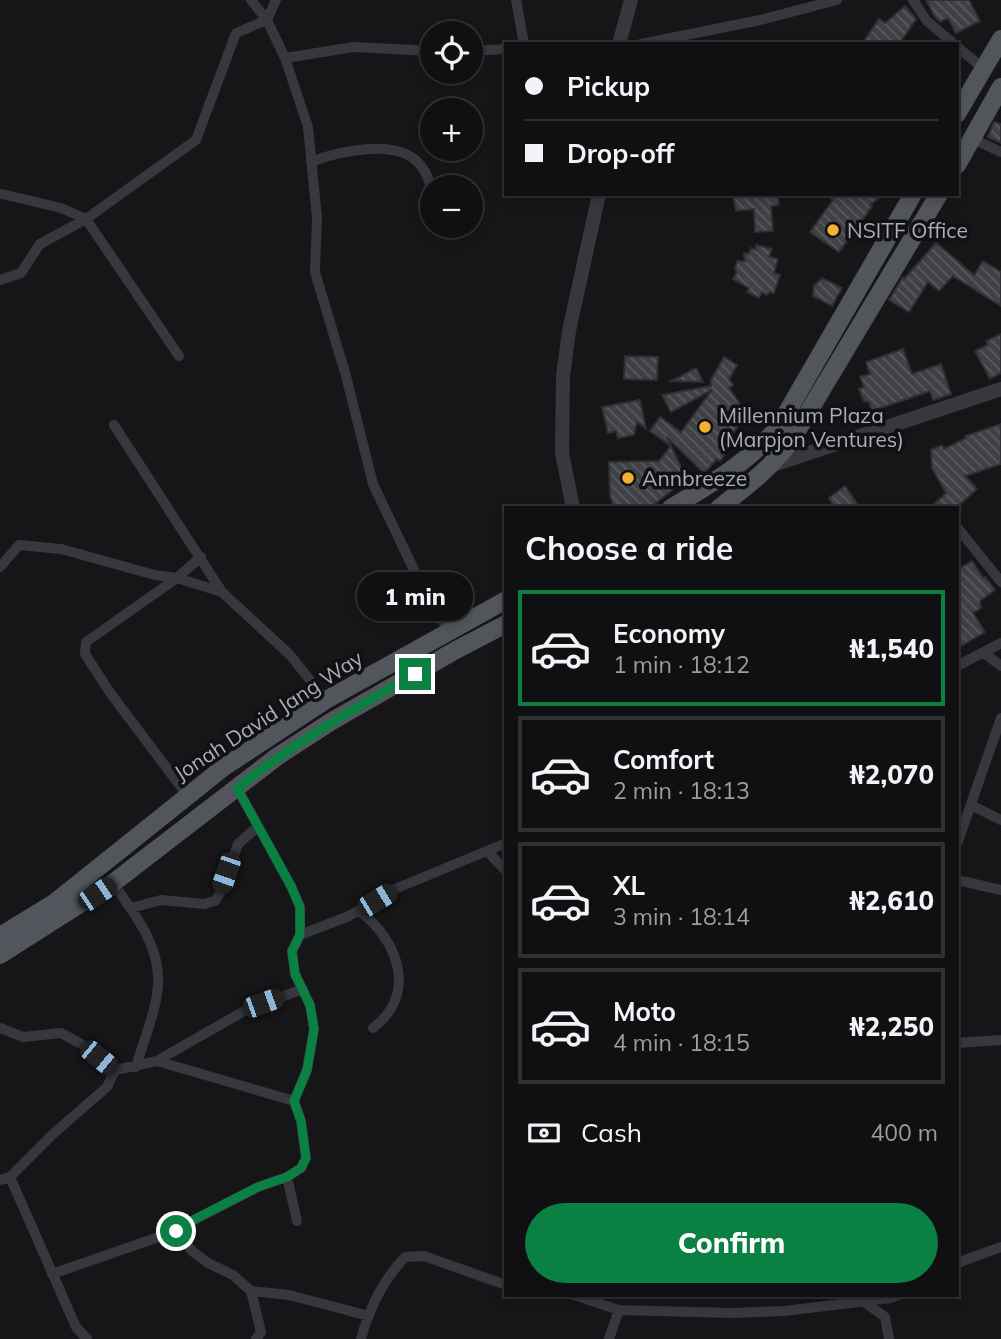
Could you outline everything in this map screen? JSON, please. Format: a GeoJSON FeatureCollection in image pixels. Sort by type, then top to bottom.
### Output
{"type":"FeatureCollection","features":[{"type":"Feature","properties":{"kind":"main road"},"geometry":{"type":"LineString","coordinates":[[959,110],[1001,39]]}},
{"type":"Feature","properties":{"kind":"main road"},"geometry":{"type":"LineString","coordinates":[[959,162],[1001,87]]}},
{"type":"Feature","properties":{"kind":"main road"},"geometry":{"type":"LineString","coordinates":[[674,506],[740,465],[765,444],[779,426],[912,196]]}},
{"type":"Feature","properties":{"kind":"main road"},"geometry":{"type":"LineString","coordinates":[[722,506],[773,465],[791,441],[938,196]]}},
{"type":"Feature","properties":{"kind":"main road","name":"Jonah David Jang Way"},"geometry":{"type":"LineString","coordinates":[[0,936],[54,903],[224,767],[326,700],[504,601]]}},
{"type":"Feature","properties":{"kind":"main road"},"geometry":{"type":"LineString","coordinates":[[0,956],[113,883],[278,756],[332,721],[456,650],[504,626]]}},
{"type":"Feature","properties":{"kind":"street"},"geometry":{"type":"LineString","coordinates":[[251,0],[267,20],[285,58],[308,127],[317,218],[315,272],[346,376],[373,484],[414,570],[448,631]]}},
{"type":"Feature","properties":{"kind":"street"},"geometry":{"type":"LineString","coordinates":[[0,280],[21,273],[40,244],[86,219],[196,140],[236,33],[267,20],[276,0]]}},
{"type":"Feature","properties":{"kind":"street"},"geometry":{"type":"LineString","coordinates":[[516,0],[524,42]]}},
{"type":"Feature","properties":{"kind":"street"},"geometry":{"type":"LineString","coordinates":[[620,42],[631,0]]}},
{"type":"Feature","properties":{"kind":"street"},"geometry":{"type":"LineString","coordinates":[[650,42],[760,20],[837,0]]}},
{"type":"Feature","properties":{"kind":"street"},"geometry":{"type":"LineString","coordinates":[[912,0],[926,21],[952,42]]}},
{"type":"Feature","properties":{"kind":"street"},"geometry":{"type":"LineString","coordinates":[[285,58],[354,47],[420,50]]}},
{"type":"Feature","properties":{"kind":"street"},"geometry":{"type":"LineString","coordinates":[[959,48],[983,68]]}},
{"type":"Feature","properties":{"kind":"street"},"geometry":{"type":"LineString","coordinates":[[483,50],[504,49]]}},
{"type":"Feature","properties":{"kind":"street"},"geometry":{"type":"LineString","coordinates":[[973,139],[1001,152]]}},
{"type":"Feature","properties":{"kind":"street"},"geometry":{"type":"LineString","coordinates":[[312,162],[347,151],[371,148],[414,158],[425,175]]}},
{"type":"Feature","properties":{"kind":"street"},"geometry":{"type":"LineString","coordinates":[[2,194],[61,208],[86,219],[179,356]]}},
{"type":"Feature","properties":{"kind":"street"},"geometry":{"type":"LineString","coordinates":[[573,506],[562,453],[564,376],[569,331],[598,196]]}},
{"type":"Feature","properties":{"kind":"street"},"geometry":{"type":"LineString","coordinates":[[773,465],[1001,389]]}},
{"type":"Feature","properties":{"kind":"street"},"geometry":{"type":"LineString","coordinates":[[114,425],[222,592],[290,655],[326,700]]}},
{"type":"Feature","properties":{"kind":"street"},"geometry":{"type":"LineString","coordinates":[[959,530],[1001,582]]}},
{"type":"Feature","properties":{"kind":"street"},"geometry":{"type":"LineString","coordinates":[[0,567],[19,545],[61,549],[222,592]]}},
{"type":"Feature","properties":{"kind":"street"},"geometry":{"type":"LineString","coordinates":[[187,795],[111,694],[85,654],[86,642],[177,578],[201,557]]}},
{"type":"Feature","properties":{"kind":"street"},"geometry":{"type":"LineString","coordinates":[[959,665],[1001,643]]}},
{"type":"Feature","properties":{"kind":"street"},"geometry":{"type":"LineString","coordinates":[[984,653],[1001,666]]}},
{"type":"Feature","properties":{"kind":"street"},"geometry":{"type":"LineString","coordinates":[[959,838],[1001,718]]}},
{"type":"Feature","properties":{"kind":"street"},"geometry":{"type":"LineString","coordinates":[[52,1274],[176,1231],[258,1187],[287,1177],[301,1168],[306,1158],[301,1121],[294,1101],[307,1070],[314,1029],[310,1005],[295,974],[292,951],[300,935],[300,907],[237,788]]}},
{"type":"Feature","properties":{"kind":"street"},"geometry":{"type":"LineString","coordinates":[[971,805],[1001,820]]}},
{"type":"Feature","properties":{"kind":"street"},"geometry":{"type":"LineString","coordinates":[[131,908],[161,900],[204,904],[215,901],[238,844],[257,827]]}},
{"type":"Feature","properties":{"kind":"street"},"geometry":{"type":"LineString","coordinates":[[300,935],[359,911],[395,889],[504,844]]}},
{"type":"Feature","properties":{"kind":"street"},"geometry":{"type":"LineString","coordinates":[[488,852],[504,869]]}},
{"type":"Feature","properties":{"kind":"street"},"geometry":{"type":"LineString","coordinates":[[959,880],[1001,890]]}},
{"type":"Feature","properties":{"kind":"street"},"geometry":{"type":"LineString","coordinates":[[113,883],[150,941],[158,976],[150,1020],[135,1067]]}},
{"type":"Feature","properties":{"kind":"street"},"geometry":{"type":"LineString","coordinates":[[359,911],[382,930],[395,961],[399,986],[391,1010],[373,1028]]}},
{"type":"Feature","properties":{"kind":"street"},"geometry":{"type":"LineString","coordinates":[[0,1028],[23,1037],[61,1033],[83,1045],[115,1070],[157,1061],[244,1011],[303,989]]}},
{"type":"Feature","properties":{"kind":"street"},"geometry":{"type":"LineString","coordinates":[[959,1043],[1001,1040]]}},
{"type":"Feature","properties":{"kind":"street"},"geometry":{"type":"LineString","coordinates":[[157,1061],[294,1101]]}},
{"type":"Feature","properties":{"kind":"street"},"geometry":{"type":"LineString","coordinates":[[87,1339],[76,1327],[5,1179],[107,1087],[115,1070]]}},
{"type":"Feature","properties":{"kind":"street"},"geometry":{"type":"LineString","coordinates":[[287,1177],[298,1221]]}},
{"type":"Feature","properties":{"kind":"street"},"geometry":{"type":"LineString","coordinates":[[176,1231],[192,1251],[233,1275],[251,1291],[261,1332],[256,1339]]}},
{"type":"Feature","properties":{"kind":"street"},"geometry":{"type":"LineString","coordinates":[[959,1262],[1001,1247]]}},
{"type":"Feature","properties":{"kind":"street"},"geometry":{"type":"LineString","coordinates":[[361,1339],[389,1273],[405,1257],[424,1256],[504,1284]]}},
{"type":"Feature","properties":{"kind":"street"},"geometry":{"type":"LineString","coordinates":[[251,1291],[289,1295],[369,1316]]}},
{"type":"Feature","properties":{"kind":"street"},"geometry":{"type":"LineString","coordinates":[[580,1297],[619,1310],[784,1311],[863,1298],[893,1297]]}},
{"type":"Feature","properties":{"kind":"street"},"geometry":{"type":"LineString","coordinates":[[863,1298],[885,1317],[889,1339]]}},
{"type":"Feature","properties":{"kind":"street"},"geometry":{"type":"LineString","coordinates":[[609,1339],[619,1310]]}},
{"type":"Feature","properties":{"kind":"building"},"geometry":{"type":"Polygon","coordinates":[[[926,0],[969,0],[980,21],[956,33],[948,18],[940,22],[935,17],[926,0]]]}},
{"type":"Feature","properties":{"kind":"building"},"geometry":{"type":"Polygon","coordinates":[[[905,6],[916,19],[900,42],[863,42],[879,19],[885,23],[905,6]]]}},
{"type":"Feature","properties":{"kind":"building"},"geometry":{"type":"Polygon","coordinates":[[[994,122],[1001,124],[1001,143],[988,137],[994,122]]]}},
{"type":"Feature","properties":{"kind":"building"},"geometry":{"type":"Polygon","coordinates":[[[733,196],[777,196],[779,205],[771,206],[773,231],[755,232],[754,209],[736,211],[733,196]]]}},
{"type":"Feature","properties":{"kind":"building","name":"NSITF Office"},"geometry":{"type":"Polygon","coordinates":[[[827,196],[881,196],[870,205],[872,206],[839,252],[810,232],[833,200],[827,196]]]}},
{"type":"Feature","properties":{"kind":"building"},"geometry":{"type":"Polygon","coordinates":[[[936,243],[974,275],[983,261],[1001,272],[1001,306],[953,276],[939,291],[928,282],[909,312],[889,300],[903,277],[905,278],[936,243]]]}},
{"type":"Feature","properties":{"kind":"building"},"geometry":{"type":"Polygon","coordinates":[[[756,245],[772,249],[769,257],[778,259],[774,273],[780,275],[774,293],[767,295],[762,292],[759,298],[747,292],[749,288],[733,279],[737,272],[737,261],[745,261],[744,253],[749,254],[751,248],[756,250],[756,245]]]}},
{"type":"Feature","properties":{"kind":"building"},"geometry":{"type":"Polygon","coordinates":[[[822,278],[842,288],[832,306],[813,296],[814,286],[822,278]]]}},
{"type":"Feature","properties":{"kind":"building"},"geometry":{"type":"Polygon","coordinates":[[[1001,334],[1001,373],[990,379],[975,351],[988,345],[986,341],[1001,334]]]}},
{"type":"Feature","properties":{"kind":"building"},"geometry":{"type":"Polygon","coordinates":[[[903,349],[912,374],[941,364],[951,394],[933,400],[930,391],[872,411],[859,389],[864,387],[860,377],[870,374],[866,362],[903,349]]]}},
{"type":"Feature","properties":{"kind":"building"},"geometry":{"type":"Polygon","coordinates":[[[625,356],[658,357],[657,380],[624,379],[625,356]]]}},
{"type":"Feature","properties":{"kind":"building"},"geometry":{"type":"Polygon","coordinates":[[[724,357],[737,365],[729,379],[733,385],[729,388],[747,414],[730,437],[735,441],[720,461],[717,459],[704,473],[667,437],[671,446],[650,431],[660,417],[681,432],[712,390],[671,412],[662,395],[711,386],[711,380],[724,357]]]}},
{"type":"Feature","properties":{"kind":"building"},"geometry":{"type":"Polygon","coordinates":[[[696,368],[703,382],[671,381],[696,368]]]}},
{"type":"Feature","properties":{"kind":"building"},"geometry":{"type":"Polygon","coordinates":[[[640,400],[646,429],[637,422],[634,435],[618,438],[616,431],[608,433],[602,407],[640,400]]]}},
{"type":"Feature","properties":{"kind":"building"},"geometry":{"type":"Polygon","coordinates":[[[1001,424],[1001,464],[965,476],[977,489],[958,506],[932,506],[946,493],[932,468],[931,450],[942,445],[944,449],[966,438],[965,436],[1001,424]]]}},
{"type":"Feature","properties":{"kind":"building"},"geometry":{"type":"Polygon","coordinates":[[[671,446],[688,482],[685,486],[680,489],[677,486],[652,506],[613,506],[610,495],[609,462],[659,461],[671,446]]]}},
{"type":"Feature","properties":{"kind":"building"},"geometry":{"type":"Polygon","coordinates":[[[845,486],[859,506],[834,506],[829,498],[845,486]]]}},
{"type":"Feature","properties":{"kind":"building"},"geometry":{"type":"Polygon","coordinates":[[[972,561],[995,590],[980,601],[981,608],[973,613],[985,632],[961,646],[959,642],[959,569],[972,561]]]}},
{"type":"Feature","properties":{"kind":"place","name":"NSITF Office"},"geometry":{"type":"Point","coordinates":[833,230]}},
{"type":"Feature","properties":{"kind":"place","name":"Millennium Plaza (Marpjon Ventures)"},"geometry":{"type":"Point","coordinates":[705,427]}},
{"type":"Feature","properties":{"kind":"place","name":"Annbreeze"},"geometry":{"type":"Point","coordinates":[628,478]}},
{"type":"Feature","properties":{"kind":"route"},"geometry":{"type":"LineString","coordinates":[[176,1231],[258,1187],[287,1177],[301,1168],[306,1158],[301,1121],[294,1101],[307,1070],[314,1029],[310,1005],[295,974],[292,951],[300,935],[300,907],[237,788],[278,756],[332,721],[415,674]]}}]}
